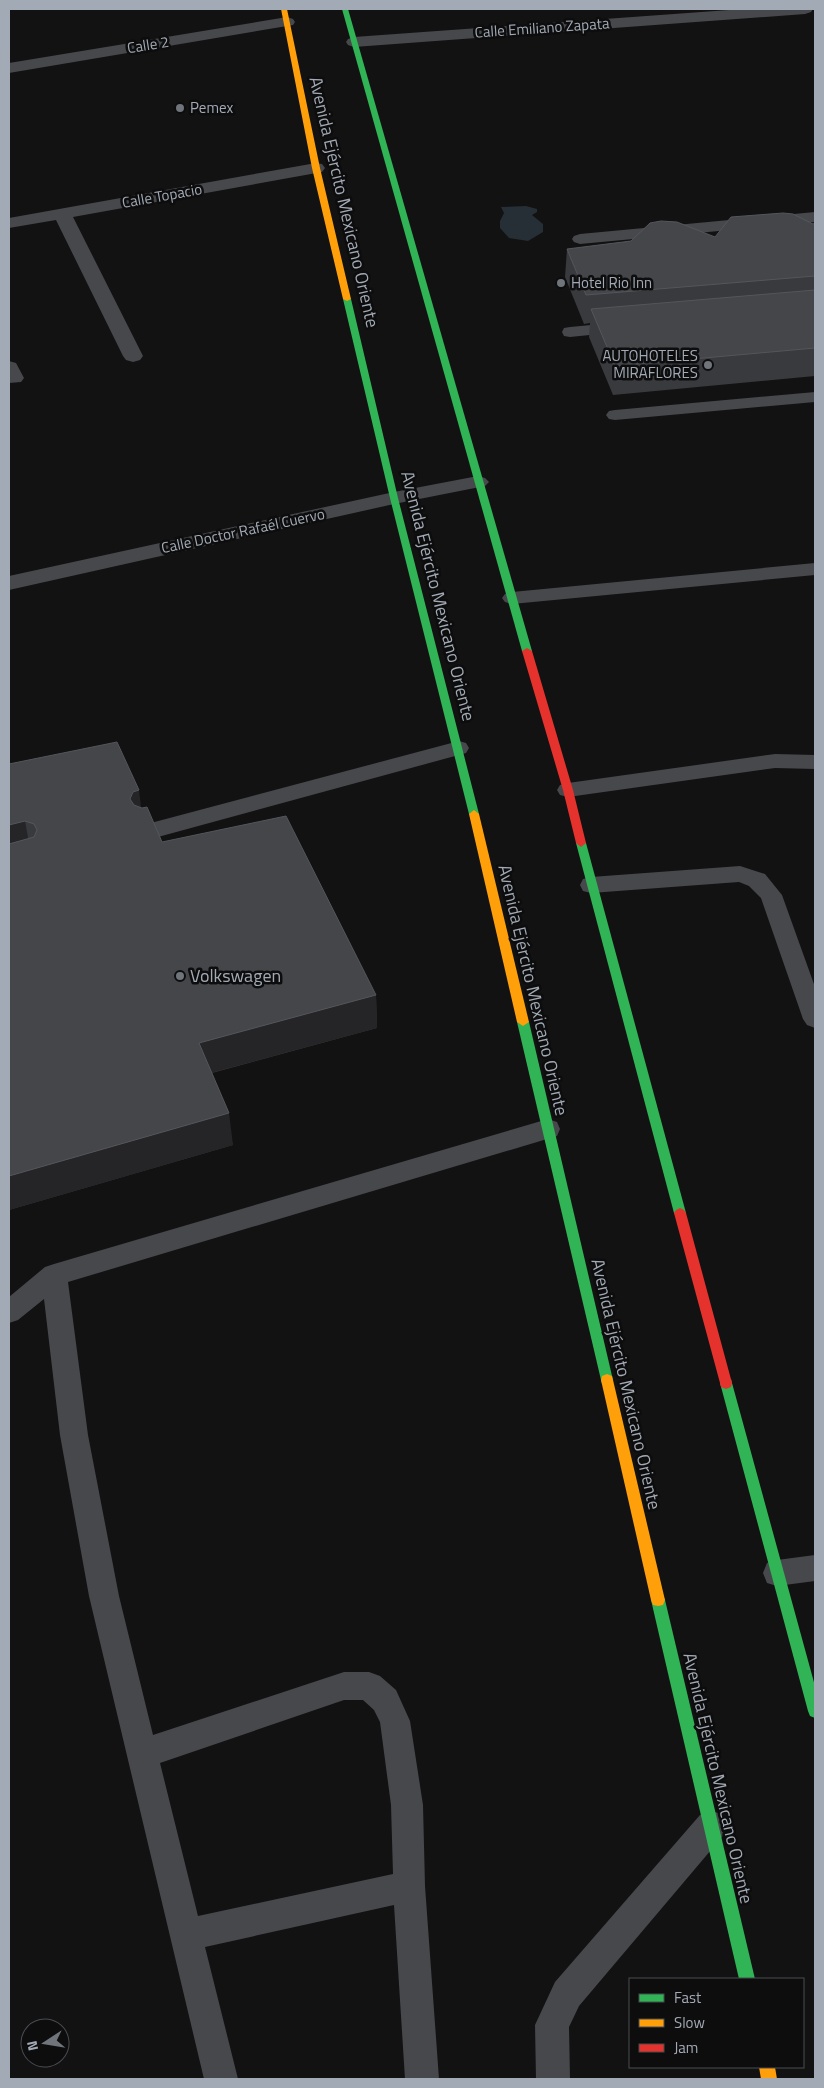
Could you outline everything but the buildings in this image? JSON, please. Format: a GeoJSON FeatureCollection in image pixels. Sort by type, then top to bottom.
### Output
{"type":"FeatureCollection","features":[{"type":"Feature","properties":{"kind":"main road"},"geometry":{"type":"LineString","coordinates":[[345,9],[478,482],[568,790],[591,885],[815,1711]]}},
{"type":"Feature","properties":{"kind":"main road","name":"Avenida Ejército Mexicano Oriente"},"geometry":{"type":"LineString","coordinates":[[286,15],[316,168],[394,498],[459,748],[747,1978]]}},
{"type":"Feature","properties":{"kind":"street","name":"Calle Emiliano Zapata"},"geometry":{"type":"LineString","coordinates":[[354,42],[760,10],[805,9]]}},
{"type":"Feature","properties":{"kind":"street","name":"Calle 2"},"geometry":{"type":"LineString","coordinates":[[9,68],[286,15]]}},
{"type":"Feature","properties":{"kind":"street","name":"Calle Topacio"},"geometry":{"type":"LineString","coordinates":[[9,223],[316,168]]}},
{"type":"Feature","properties":{"kind":"street"},"geometry":{"type":"LineString","coordinates":[[62,214],[133,356]]}},
{"type":"Feature","properties":{"kind":"street","name":"Calle Doctor Rafaél Cuervo"},"geometry":{"type":"LineString","coordinates":[[9,583],[394,498],[478,482]]}},
{"type":"Feature","properties":{"kind":"lane"},"geometry":{"type":"LineString","coordinates":[[580,239],[815,217]]}},
{"type":"Feature","properties":{"kind":"lane"},"geometry":{"type":"LineString","coordinates":[[570,332],[638,326]]}},
{"type":"Feature","properties":{"kind":"lane"},"geometry":{"type":"LineString","coordinates":[[615,415],[815,397]]}},
{"type":"Feature","properties":{"kind":"lane"},"geometry":{"type":"LineString","coordinates":[[512,598],[815,569]]}},
{"type":"Feature","properties":{"kind":"lane"},"geometry":{"type":"LineString","coordinates":[[147,832],[459,748]]}},
{"type":"Feature","properties":{"kind":"lane"},"geometry":{"type":"LineString","coordinates":[[568,790],[775,761],[815,762]]}},
{"type":"Feature","properties":{"kind":"lane"},"geometry":{"type":"LineString","coordinates":[[591,885],[740,874],[757,880],[770,895],[815,1019]]}},
{"type":"Feature","properties":{"kind":"lane"},"geometry":{"type":"LineString","coordinates":[[9,1312],[54,1275],[548,1129]]}},
{"type":"Feature","properties":{"kind":"lane"},"geometry":{"type":"LineString","coordinates":[[54,1275],[74,1435],[104,1596],[221,2079]]}},
{"type":"Feature","properties":{"kind":"lane"},"geometry":{"type":"LineString","coordinates":[[777,1573],[815,1568]]}},
{"type":"Feature","properties":{"kind":"lane"},"geometry":{"type":"LineString","coordinates":[[141,1754],[344,1686],[369,1686],[386,1700],[395,1721],[407,1805],[409,1886],[422,2079]]}},
{"type":"Feature","properties":{"kind":"lane"},"geometry":{"type":"LineString","coordinates":[[553,2079],[552,2025],[567,1994],[711,1826]]}},
{"type":"Feature","properties":{"kind":"lane"},"geometry":{"type":"LineString","coordinates":[[185,1935],[409,1886]]}},
{"type":"Feature","properties":{"kind":"shaded area"},"geometry":{"type":"Polygon","coordinates":[[[526,206],[537,209],[537,212],[532,215],[543,224],[543,232],[528,241],[509,238],[500,228],[500,221],[504,213],[501,207],[526,206]]]}},
{"type":"Feature","properties":{"kind":"traffic: fast"},"geometry":{"type":"LineString","coordinates":[[345,9],[527,651]]}},
{"type":"Feature","properties":{"kind":"traffic: fast"},"geometry":{"type":"LineString","coordinates":[[347,299],[394,498],[474,814]]}},
{"type":"Feature","properties":{"kind":"traffic: fast"},"geometry":{"type":"LineString","coordinates":[[581,843],[680,1213]]}},
{"type":"Feature","properties":{"kind":"traffic: fast"},"geometry":{"type":"LineString","coordinates":[[523,1022],[607,1380]]}},
{"type":"Feature","properties":{"kind":"traffic: fast"},"geometry":{"type":"LineString","coordinates":[[726,1383],[815,1711]]}},
{"type":"Feature","properties":{"kind":"traffic: fast"},"geometry":{"type":"LineString","coordinates":[[658,1600],[747,1978]]}},
{"type":"Feature","properties":{"kind":"traffic: slow"},"geometry":{"type":"LineString","coordinates":[[284,9],[316,168],[347,299]]}},
{"type":"Feature","properties":{"kind":"traffic: slow"},"geometry":{"type":"LineString","coordinates":[[474,814],[523,1022]]}},
{"type":"Feature","properties":{"kind":"traffic: slow"},"geometry":{"type":"LineString","coordinates":[[607,1380],[658,1600]]}},
{"type":"Feature","properties":{"kind":"traffic: slow"},"geometry":{"type":"LineString","coordinates":[[767,2068],[769,2079]]}},
{"type":"Feature","properties":{"kind":"traffic: jam"},"geometry":{"type":"LineString","coordinates":[[527,651],[568,790],[581,843]]}},
{"type":"Feature","properties":{"kind":"traffic: jam"},"geometry":{"type":"LineString","coordinates":[[680,1213],[726,1383]]}},
{"type":"Feature","properties":{"kind":"place","name":"Pemex"},"geometry":{"type":"Point","coordinates":[180,108]}},
{"type":"Feature","properties":{"kind":"place","name":"Hotel Rio Inn"},"geometry":{"type":"Point","coordinates":[561,283]}},
{"type":"Feature","properties":{"kind":"place","name":"AUTOHOTELES MIRAFLORES"},"geometry":{"type":"Point","coordinates":[708,365]}},
{"type":"Feature","properties":{"kind":"place","name":"Volkswagen"},"geometry":{"type":"Point","coordinates":[180,976]}}]}
